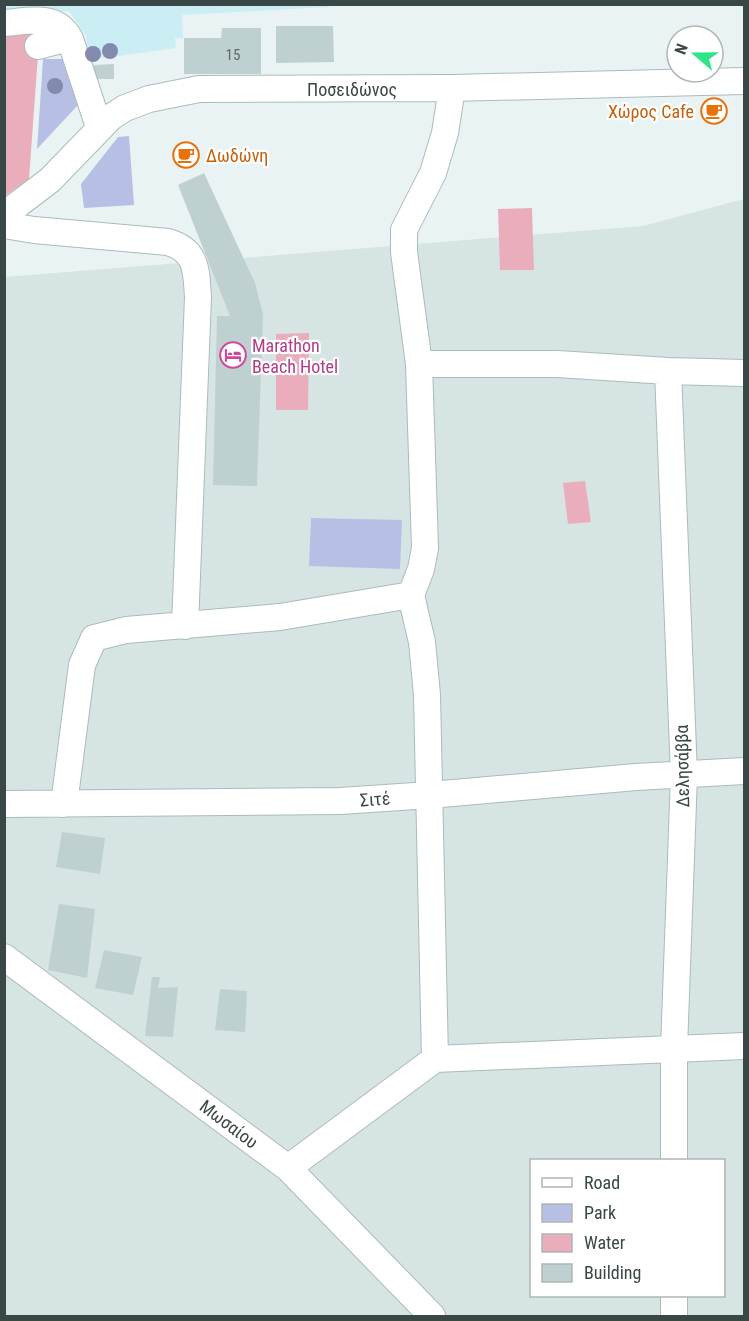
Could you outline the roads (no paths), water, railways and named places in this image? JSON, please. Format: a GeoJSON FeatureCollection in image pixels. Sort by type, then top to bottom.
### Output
{"type":"FeatureCollection","features":[{"type":"Feature","properties":{"kind":"street"},"geometry":{"type":"LineString","coordinates":[[4,22],[49,21],[62,28],[69,38],[99,127]]}},
{"type":"Feature","properties":{"kind":"street"},"geometry":{"type":"LineString","coordinates":[[38,46],[69,38]]}},
{"type":"Feature","properties":{"kind":"street","name":"Ποσειδώνος"},"geometry":{"type":"LineString","coordinates":[[4,215],[50,180],[111,117],[137,103],[171,93],[199,90],[452,88],[744,81]]}},
{"type":"Feature","properties":{"kind":"street"},"geometry":{"type":"LineString","coordinates":[[435,1059],[427,695],[422,642],[411,595],[426,548],[419,364],[404,252],[404,230],[433,173],[445,133],[452,88]]}},
{"type":"Feature","properties":{"kind":"street"},"geometry":{"type":"LineString","coordinates":[[4,225],[34,230],[168,242],[180,245],[193,261],[198,297],[185,626]]}},
{"type":"Feature","properties":{"kind":"street"},"geometry":{"type":"LineString","coordinates":[[419,364],[557,363],[668,371],[744,373]]}},
{"type":"Feature","properties":{"kind":"street","name":"Δελησάββα"},"geometry":{"type":"LineString","coordinates":[[668,371],[684,774],[674,1050],[674,1159]]}},
{"type":"Feature","properties":{"kind":"street"},"geometry":{"type":"LineString","coordinates":[[64,804],[82,665],[94,638],[126,630],[280,617],[411,595]]}},
{"type":"Feature","properties":{"kind":"street","name":"Σιτέ"},"geometry":{"type":"LineString","coordinates":[[4,804],[340,801],[636,777],[744,771]]}},
{"type":"Feature","properties":{"kind":"street","name":"Μωσαίου"},"geometry":{"type":"LineString","coordinates":[[4,957],[288,1168],[432,1317]]}},
{"type":"Feature","properties":{"kind":"street"},"geometry":{"type":"LineString","coordinates":[[288,1168],[435,1059],[744,1046]]}},
{"type":"Feature","properties":{"kind":"street"},"geometry":{"type":"LineString","coordinates":[[674,1297],[674,1317]]}},
{"type":"Feature","properties":{"kind":"water"},"geometry":{"type":"Polygon","coordinates":[[[29,29],[35,54],[38,55],[29,179],[5,196],[5,31],[29,29]]]}},
{"type":"Feature","properties":{"kind":"water"},"geometry":{"type":"Polygon","coordinates":[[[532,208],[534,270],[500,270],[498,209],[532,208]]]}},
{"type":"Feature","properties":{"kind":"water"},"geometry":{"type":"Polygon","coordinates":[[[309,333],[308,410],[276,410],[276,334],[309,333]]]}},
{"type":"Feature","properties":{"kind":"water"},"geometry":{"type":"Polygon","coordinates":[[[585,481],[591,522],[568,524],[563,483],[585,481]]]}},
{"type":"Feature","properties":{"kind":"place","name":"Χώρος Cafe"},"geometry":{"type":"Point","coordinates":[714,111]}},
{"type":"Feature","properties":{"kind":"place","name":"Δωδώνη"},"geometry":{"type":"Point","coordinates":[186,155]}},
{"type":"Feature","properties":{"kind":"place","name":"Marathon Beach Hotel"},"geometry":{"type":"Point","coordinates":[233,355]}}]}
